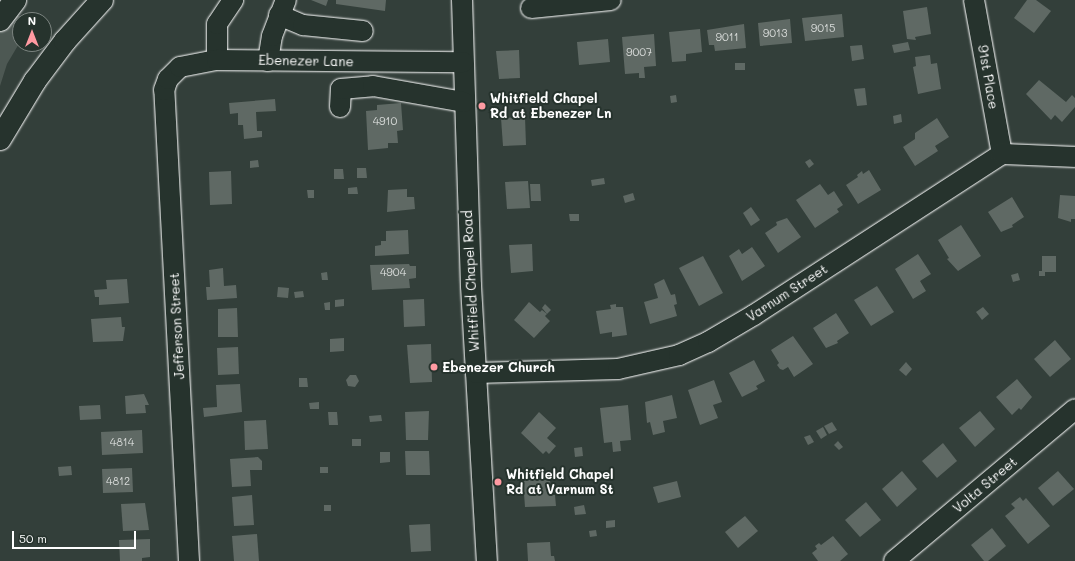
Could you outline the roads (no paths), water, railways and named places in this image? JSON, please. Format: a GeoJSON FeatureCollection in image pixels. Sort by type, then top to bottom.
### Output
{"type":"FeatureCollection","features":[{"type":"Feature","properties":{"kind":"highway"},"geometry":{"type":"LineString","coordinates":[[0,20],[15,0]]}},
{"type":"Feature","properties":{"kind":"highway"},"geometry":{"type":"LineString","coordinates":[[0,139],[35,81],[61,46],[102,0]]}},
{"type":"Feature","properties":{"kind":"street"},"geometry":{"type":"LineString","coordinates":[[217,60],[217,24],[233,0]]}},
{"type":"Feature","properties":{"kind":"street","name":"Whitfield Chapel Road"},"geometry":{"type":"LineString","coordinates":[[462,0],[464,102],[476,373],[487,561]]}},
{"type":"Feature","properties":{"kind":"street"},"geometry":{"type":"LineString","coordinates":[[532,8],[611,0]]}},
{"type":"Feature","properties":{"kind":"street","name":"91st Place"},"geometry":{"type":"LineString","coordinates":[[974,0],[1002,154]]}},
{"type":"Feature","properties":{"kind":"street"},"geometry":{"type":"LineString","coordinates":[[268,60],[282,8],[303,25],[363,31]]}},
{"type":"Feature","properties":{"kind":"street","name":"Ebenezer Lane"},"geometry":{"type":"LineString","coordinates":[[164,90],[168,79],[180,67],[217,60],[463,62]]}},
{"type":"Feature","properties":{"kind":"street"},"geometry":{"type":"LineString","coordinates":[[340,107],[341,89],[373,86],[464,102]]}},
{"type":"Feature","properties":{"kind":"street","name":"Jefferson Street"},"geometry":{"type":"LineString","coordinates":[[164,90],[189,561]]}},
{"type":"Feature","properties":{"kind":"street"},"geometry":{"type":"LineString","coordinates":[[1002,154],[1075,157]]}},
{"type":"Feature","properties":{"kind":"street","name":"Varnum Street"},"geometry":{"type":"LineString","coordinates":[[476,373],[618,369],[692,350],[754,315],[1002,154]]}},
{"type":"Feature","properties":{"kind":"street","name":"Volta Street"},"geometry":{"type":"LineString","coordinates":[[894,561],[1075,409]]}},
{"type":"Feature","properties":{"kind":"place","name":"Whitfield Chapel Rd at Ebenezer Ln"},"geometry":{"type":"Point","coordinates":[482,106]}},
{"type":"Feature","properties":{"kind":"place","name":"Ebenezer Church"},"geometry":{"type":"Point","coordinates":[434,367]}},
{"type":"Feature","properties":{"kind":"place","name":"Whitfield Chapel Rd at Varnum St"},"geometry":{"type":"Point","coordinates":[498,482]}}]}
